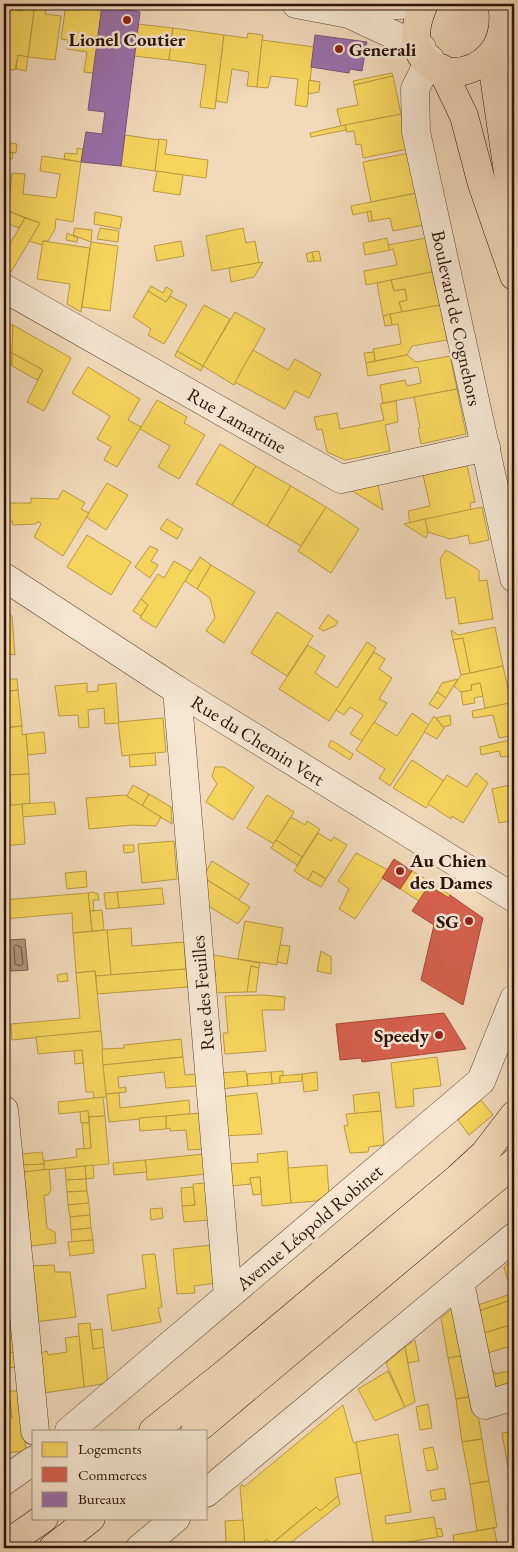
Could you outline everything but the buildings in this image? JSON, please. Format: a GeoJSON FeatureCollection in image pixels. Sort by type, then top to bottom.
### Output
{"type":"FeatureCollection","features":[{"type":"Feature","properties":{"kind":"main road"},"geometry":{"type":"LineString","coordinates":[[424,4],[418,18],[418,33],[464,116],[482,184],[514,274]]}},
{"type":"Feature","properties":{"kind":"main road"},"geometry":{"type":"LineString","coordinates":[[509,17],[507,41],[501,60],[513,215],[514,274]]}},
{"type":"Feature","properties":{"kind":"main road"},"geometry":{"type":"LineString","coordinates":[[431,58],[454,73],[468,74],[501,60]]}},
{"type":"Feature","properties":{"kind":"main road"},"geometry":{"type":"LineString","coordinates":[[155,1430],[228,1372],[458,1178],[484,1154],[514,1116]]}},
{"type":"Feature","properties":{"kind":"main road"},"geometry":{"type":"LineString","coordinates":[[196,1430],[514,1163]]}},
{"type":"Feature","properties":{"kind":"main road"},"geometry":{"type":"LineString","coordinates":[[4,1546],[41,1520]]}},
{"type":"Feature","properties":{"kind":"main road"},"geometry":{"type":"LineString","coordinates":[[53,1548],[88,1520]]}},
{"type":"Feature","properties":{"kind":"street"},"geometry":{"type":"LineString","coordinates":[[296,4],[349,14],[431,58]]}},
{"type":"Feature","properties":{"kind":"street"},"geometry":{"type":"LineString","coordinates":[[349,14],[372,6],[424,4]]}},
{"type":"Feature","properties":{"kind":"street","name":"Boulevard de Cognehors"},"geometry":{"type":"LineString","coordinates":[[431,58],[415,89],[416,132],[514,578]]}},
{"type":"Feature","properties":{"kind":"street","name":"Rue Lamartine"},"geometry":{"type":"LineString","coordinates":[[4,288],[341,479],[486,447]]}},
{"type":"Feature","properties":{"kind":"street","name":"Rue du Chemin Vert"},"geometry":{"type":"LineString","coordinates":[[4,577],[177,690],[514,898]]}},
{"type":"Feature","properties":{"kind":"street","name":"Rue des Feuilles"},"geometry":{"type":"LineString","coordinates":[[177,690],[228,1296]]}},
{"type":"Feature","properties":{"kind":"street","name":"Avenue Léopold Robinet"},"geometry":{"type":"LineString","coordinates":[[70,1430],[481,1081],[514,999]]}},
{"type":"Feature","properties":{"kind":"street"},"geometry":{"type":"LineString","coordinates":[[4,1110],[35,1430]]}},
{"type":"Feature","properties":{"kind":"street"},"geometry":{"type":"LineString","coordinates":[[208,1491],[514,1237]]}},
{"type":"Feature","properties":{"kind":"street"},"geometry":{"type":"LineString","coordinates":[[460,1282],[485,1405],[514,1396]]}},
{"type":"Feature","properties":{"kind":"street"},"geometry":{"type":"LineString","coordinates":[[4,1481],[32,1461]]}},
{"type":"Feature","properties":{"kind":"street"},"geometry":{"type":"LineString","coordinates":[[140,1548],[174,1520]]}},
{"type":"Feature","properties":{"kind":"water"},"geometry":{"type":"Polygon","coordinates":[[[25,939],[28,970],[11,971],[8,940],[25,939]]]}},
{"type":"Feature","properties":{"kind":"place","name":"Lionel Coutier"},"geometry":{"type":"Point","coordinates":[127,20]}},
{"type":"Feature","properties":{"kind":"place","name":"Generali"},"geometry":{"type":"Point","coordinates":[339,49]}},
{"type":"Feature","properties":{"kind":"place","name":"Au Chien des Dames"},"geometry":{"type":"Point","coordinates":[400,871]}},
{"type":"Feature","properties":{"kind":"place","name":"SG"},"geometry":{"type":"Point","coordinates":[469,921]}},
{"type":"Feature","properties":{"kind":"place","name":"Speedy"},"geometry":{"type":"Point","coordinates":[439,1035]}}]}
